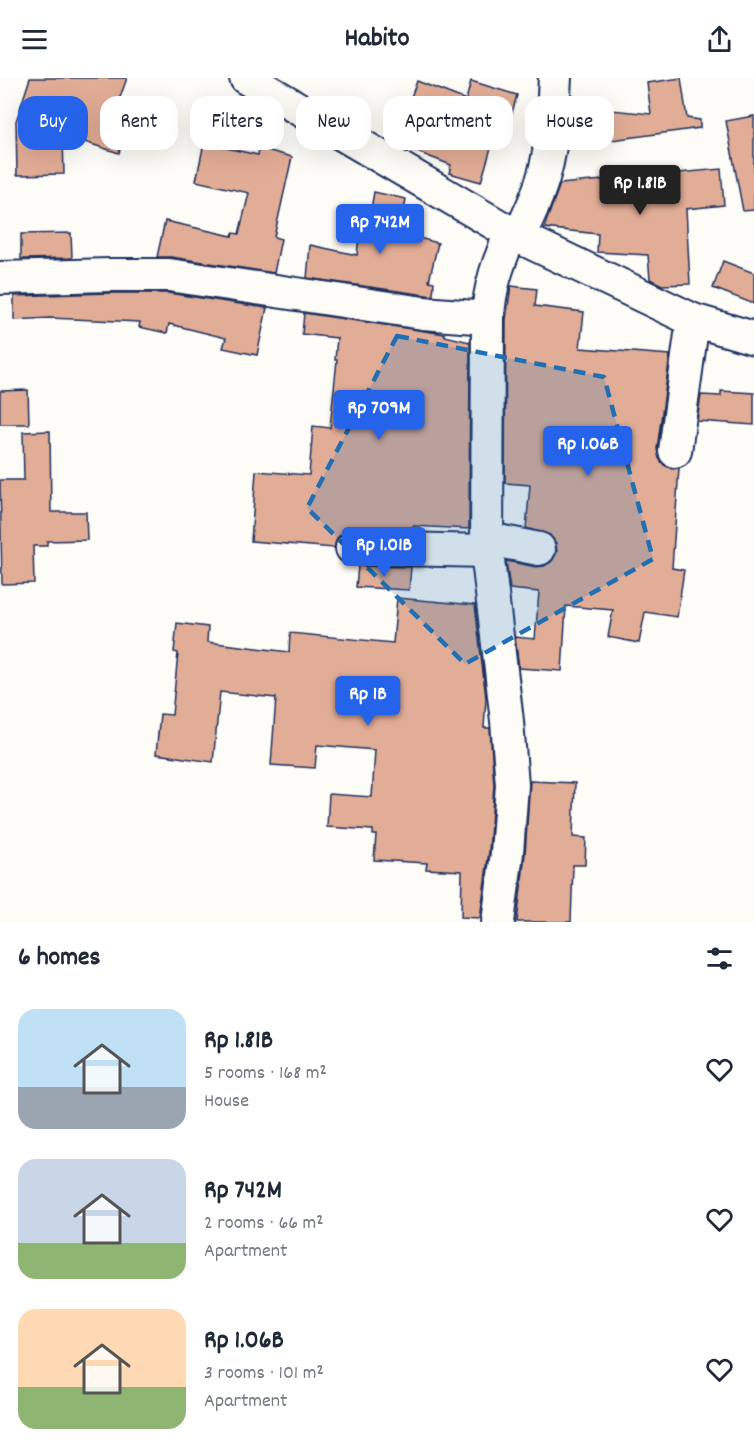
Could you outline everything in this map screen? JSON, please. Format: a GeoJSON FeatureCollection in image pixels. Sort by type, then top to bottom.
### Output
{"type":"FeatureCollection","features":[{"type":"Feature","properties":{"kind":"street"},"geometry":{"type":"LineString","coordinates":[[246,78],[515,234],[693,320],[754,338]]}},
{"type":"Feature","properties":{"kind":"street"},"geometry":{"type":"LineString","coordinates":[[498,922],[507,853],[512,785],[488,545],[488,300],[497,265],[536,200],[546,170],[555,78]]}},
{"type":"Feature","properties":{"kind":"street"},"geometry":{"type":"LineString","coordinates":[[0,278],[110,274],[169,275],[423,314],[488,318]]}},
{"type":"Feature","properties":{"kind":"street"},"geometry":{"type":"LineString","coordinates":[[675,451],[693,320]]}},
{"type":"Feature","properties":{"kind":"street"},"geometry":{"type":"LineString","coordinates":[[352,548],[488,545],[539,549]]}},
{"type":"Feature","properties":{"kind":"highlighted area"},"geometry":{"type":"Polygon","coordinates":[[[397,336],[604,377],[653,559],[465,664],[307,508],[397,336]]]}},
{"type":"Feature","properties":{"kind":"building"},"geometry":{"type":"Polygon","coordinates":[[[30,78],[127,78],[121,96],[100,96],[100,147],[88,143],[88,96],[24,96],[30,78]]]}},
{"type":"Feature","properties":{"kind":"building"},"geometry":{"type":"Polygon","coordinates":[[[681,78],[687,118],[700,120],[700,128],[614,140],[614,110],[651,114],[647,83],[681,78]]]}},
{"type":"Feature","properties":{"kind":"building"},"geometry":{"type":"Polygon","coordinates":[[[417,81],[456,96],[411,96],[417,81]]]}},
{"type":"Feature","properties":{"kind":"building"},"geometry":{"type":"Polygon","coordinates":[[[471,81],[517,95],[513,109],[513,96],[467,96],[471,81]]]}},
{"type":"Feature","properties":{"kind":"building"},"geometry":{"type":"Polygon","coordinates":[[[18,115],[18,150],[63,150],[64,174],[17,175],[16,121],[18,115]]]}},
{"type":"Feature","properties":{"kind":"building"},"geometry":{"type":"Polygon","coordinates":[[[754,116],[754,210],[743,211],[726,121],[754,116]]]}},
{"type":"Feature","properties":{"kind":"building"},"geometry":{"type":"Polygon","coordinates":[[[203,150],[236,150],[258,155],[259,150],[266,150],[292,157],[274,237],[281,239],[274,273],[171,257],[157,257],[165,221],[232,236],[233,233],[239,234],[249,193],[196,181],[203,150]]]}},
{"type":"Feature","properties":{"kind":"building"},"geometry":{"type":"Polygon","coordinates":[[[412,150],[490,150],[481,182],[449,173],[451,165],[412,150]]]}},
{"type":"Feature","properties":{"kind":"building"},"geometry":{"type":"Polygon","coordinates":[[[721,169],[724,205],[686,209],[690,284],[662,285],[650,279],[648,255],[597,252],[598,234],[544,228],[560,184],[721,169]]]}},
{"type":"Feature","properties":{"kind":"building"},"geometry":{"type":"Polygon","coordinates":[[[374,192],[406,199],[400,233],[438,243],[429,281],[434,282],[433,296],[307,278],[310,245],[357,255],[359,236],[366,237],[374,192]]]}},
{"type":"Feature","properties":{"kind":"building"},"geometry":{"type":"Polygon","coordinates":[[[71,233],[72,258],[21,259],[21,234],[71,233]]]}},
{"type":"Feature","properties":{"kind":"building"},"geometry":{"type":"Polygon","coordinates":[[[723,261],[754,273],[754,304],[713,288],[723,261]]]}},
{"type":"Feature","properties":{"kind":"building"},"geometry":{"type":"Polygon","coordinates":[[[511,286],[537,289],[535,306],[584,312],[580,348],[670,355],[657,449],[664,465],[672,469],[679,468],[672,568],[684,570],[677,617],[645,612],[639,643],[608,637],[613,610],[566,606],[562,671],[519,668],[515,637],[535,639],[539,592],[510,589],[506,561],[536,567],[544,566],[552,561],[557,552],[556,543],[550,535],[526,528],[530,485],[505,483],[506,319],[511,286]]]}},
{"type":"Feature","properties":{"kind":"building"},"geometry":{"type":"Polygon","coordinates":[[[168,293],[267,308],[257,355],[223,348],[226,338],[169,324],[167,333],[139,327],[140,322],[50,318],[14,320],[14,296],[168,293]]]}},
{"type":"Feature","properties":{"kind":"building"},"geometry":{"type":"Polygon","coordinates":[[[304,313],[445,334],[445,336],[470,342],[469,529],[413,526],[413,531],[352,530],[337,538],[334,548],[251,541],[256,471],[309,475],[313,426],[330,428],[337,338],[302,334],[304,313]]]}},
{"type":"Feature","properties":{"kind":"building"},"geometry":{"type":"Polygon","coordinates":[[[28,390],[29,424],[0,424],[0,391],[28,390]]]}},
{"type":"Feature","properties":{"kind":"building"},"geometry":{"type":"Polygon","coordinates":[[[721,391],[754,393],[754,425],[697,421],[701,395],[721,396],[721,391]]]}},
{"type":"Feature","properties":{"kind":"building"},"geometry":{"type":"Polygon","coordinates":[[[50,431],[51,512],[86,512],[87,540],[47,541],[47,546],[33,546],[34,583],[2,584],[0,480],[24,480],[23,432],[50,431]]]}},
{"type":"Feature","properties":{"kind":"building"},"geometry":{"type":"Polygon","coordinates":[[[358,566],[411,567],[409,590],[356,587],[358,566]]]}},
{"type":"Feature","properties":{"kind":"building"},"geometry":{"type":"Polygon","coordinates":[[[397,598],[475,605],[486,698],[484,728],[490,728],[494,785],[489,851],[480,918],[461,917],[462,871],[426,869],[427,863],[374,860],[376,835],[373,835],[373,830],[327,827],[329,794],[372,797],[375,750],[317,745],[315,768],[271,765],[276,698],[220,692],[213,762],[156,754],[160,714],[172,715],[178,653],[174,652],[177,623],[208,627],[207,642],[289,652],[290,633],[393,643],[397,598]]]}},
{"type":"Feature","properties":{"kind":"building"},"geometry":{"type":"Polygon","coordinates":[[[530,781],[575,783],[573,837],[586,838],[585,865],[573,865],[571,922],[517,922],[530,781]]]}}]}
